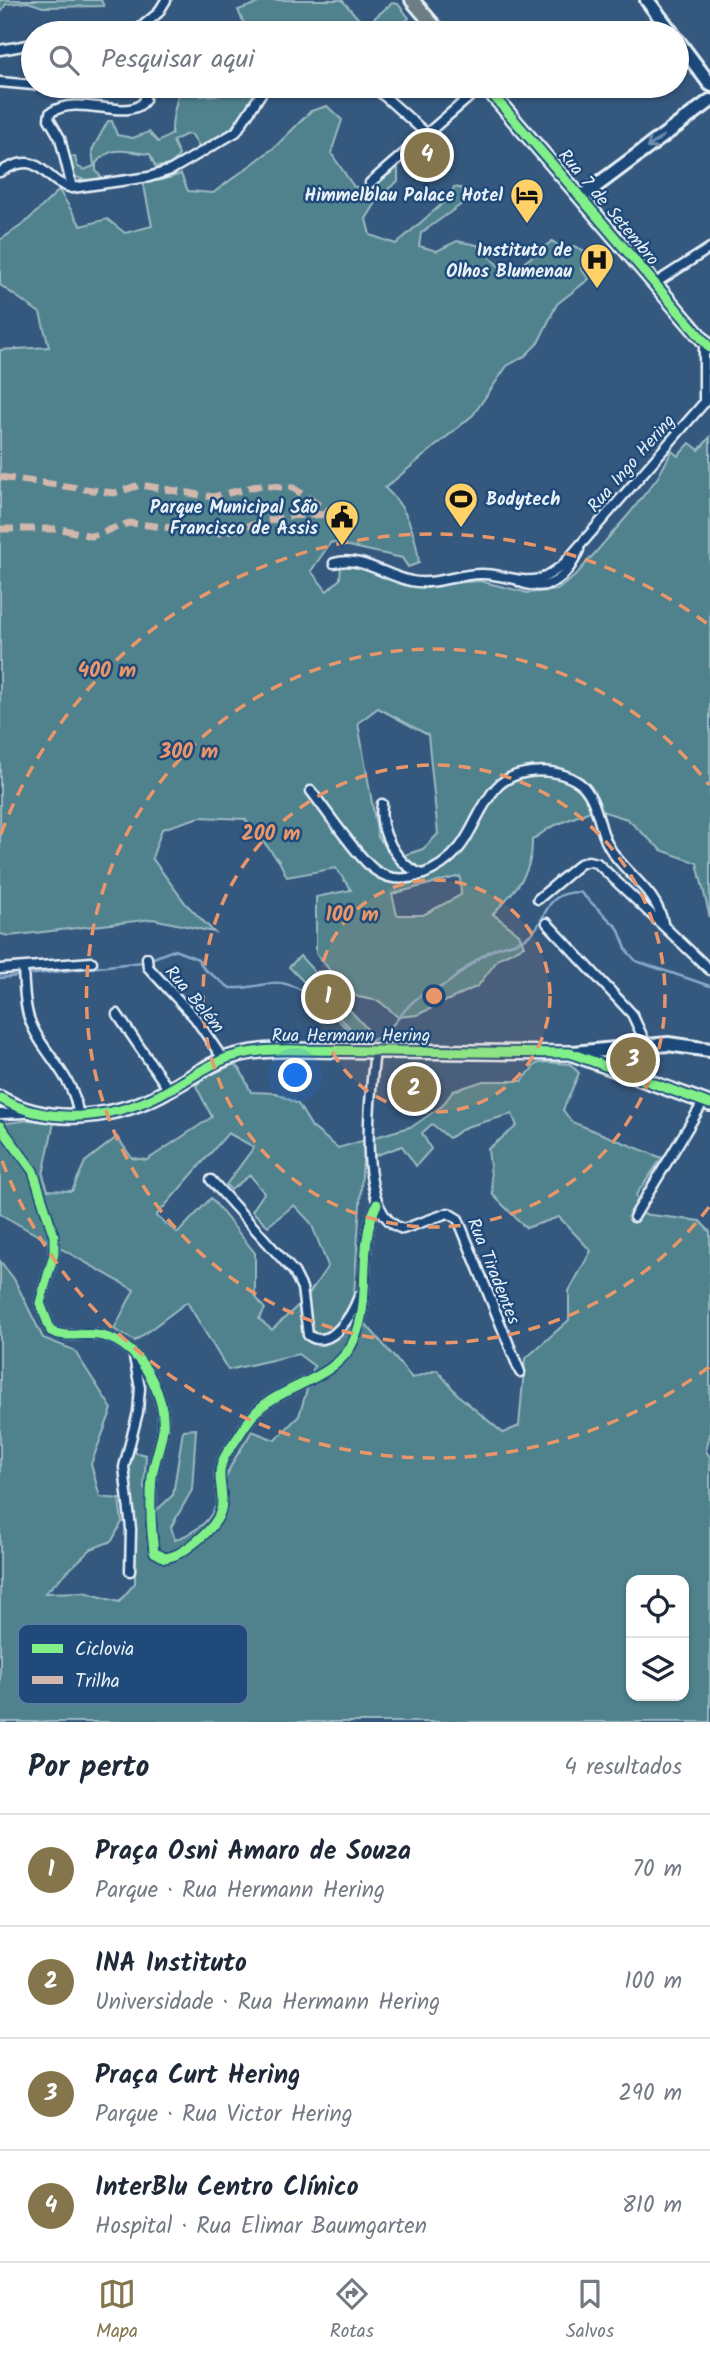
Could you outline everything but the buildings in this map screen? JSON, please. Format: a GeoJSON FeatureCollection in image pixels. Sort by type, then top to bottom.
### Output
{"type":"FeatureCollection","features":[{"type":"Feature","properties":{"kind":"main road"},"geometry":{"type":"LineString","coordinates":[[412,0],[430,21]]}},
{"type":"Feature","properties":{"kind":"main road","name":"Rua 7 de Setembro"},"geometry":{"type":"LineString","coordinates":[[494,98],[707,345]]}},
{"type":"Feature","properties":{"kind":"street"},"geometry":{"type":"LineString","coordinates":[[148,21],[158,13],[166,0]]}},
{"type":"Feature","properties":{"kind":"street"},"geometry":{"type":"LineString","coordinates":[[647,0],[663,21]]}},
{"type":"Feature","properties":{"kind":"street"},"geometry":{"type":"LineString","coordinates":[[0,50],[21,46]]}},
{"type":"Feature","properties":{"kind":"street"},"geometry":{"type":"LineString","coordinates":[[689,56],[710,84]]}},
{"type":"Feature","properties":{"kind":"street"},"geometry":{"type":"LineString","coordinates":[[0,82],[21,84]]}},
{"type":"Feature","properties":{"kind":"street"},"geometry":{"type":"LineString","coordinates":[[72,188],[60,138],[49,119],[50,113],[81,104],[117,110],[136,108],[145,98]]}},
{"type":"Feature","properties":{"kind":"street"},"geometry":{"type":"LineString","coordinates":[[0,172],[19,164],[33,164],[59,183],[72,188],[149,177],[172,170],[236,132],[258,98]]}},
{"type":"Feature","properties":{"kind":"street"},"geometry":{"type":"LineString","coordinates":[[386,98],[428,135]]}},
{"type":"Feature","properties":{"kind":"street"},"geometry":{"type":"LineString","coordinates":[[370,183],[470,98]]}},
{"type":"Feature","properties":{"kind":"street"},"geometry":{"type":"LineString","coordinates":[[581,197],[710,101]]}},
{"type":"Feature","properties":{"kind":"street"},"geometry":{"type":"LineString","coordinates":[[654,284],[710,248]]}},
{"type":"Feature","properties":{"kind":"street"},"geometry":{"type":"LineString","coordinates":[[704,404],[707,345]]}},
{"type":"Feature","properties":{"kind":"street","name":"Rua Ingo Hering"},"geometry":{"type":"LineString","coordinates":[[334,563],[345,560],[402,579],[424,583],[483,573],[513,580],[547,577],[582,544],[710,396]]}},
{"type":"Feature","properties":{"kind":"street"},"geometry":{"type":"LineString","coordinates":[[311,791],[375,870],[398,878],[423,874],[459,849],[485,802],[505,780],[530,772],[563,775],[583,787],[592,800],[608,846],[660,908],[663,923]]}},
{"type":"Feature","properties":{"kind":"street"},"geometry":{"type":"LineString","coordinates":[[382,804],[381,823],[390,841],[408,867],[423,874]]}},
{"type":"Feature","properties":{"kind":"street"},"geometry":{"type":"LineString","coordinates":[[538,899],[587,861],[597,863],[710,970]]}},
{"type":"Feature","properties":{"kind":"street"},"geometry":{"type":"LineString","coordinates":[[547,923],[632,1014],[646,1044]]}},
{"type":"Feature","properties":{"kind":"street"},"geometry":{"type":"LineString","coordinates":[[0,969],[24,975],[92,962]]}},
{"type":"Feature","properties":{"kind":"street","name":"Rua Belém"},"geometry":{"type":"LineString","coordinates":[[147,963],[195,1018],[223,1059]]}},
{"type":"Feature","properties":{"kind":"street"},"geometry":{"type":"LineString","coordinates":[[24,975],[30,1021],[66,1079],[77,1103],[78,1115]]}},
{"type":"Feature","properties":{"kind":"street"},"geometry":{"type":"LineString","coordinates":[[117,1014],[169,1090]]}},
{"type":"Feature","properties":{"kind":"street"},"geometry":{"type":"LineString","coordinates":[[570,1053],[646,1044],[675,1044],[710,1050]]}},
{"type":"Feature","properties":{"kind":"street"},"geometry":{"type":"LineString","coordinates":[[607,1066],[612,1048]]}},
{"type":"Feature","properties":{"kind":"street","name":"Rua Hermann Hering"},"geometry":{"type":"LineString","coordinates":[[0,1098],[35,1113],[78,1115],[124,1111],[169,1090],[223,1059],[281,1049],[570,1053],[707,1102]]}},
{"type":"Feature","properties":{"kind":"street"},"geometry":{"type":"LineString","coordinates":[[0,1126],[33,1171],[54,1236],[54,1254],[40,1303],[44,1320],[51,1331],[58,1335],[79,1332],[105,1336],[122,1345],[146,1371],[163,1415],[152,1476],[151,1535],[154,1552],[165,1559],[183,1552],[211,1529],[221,1516],[223,1505],[219,1471],[222,1460],[253,1416],[268,1403],[332,1366],[345,1354],[359,1326],[366,1234],[377,1204],[371,1183],[370,1160],[375,1050]]}},
{"type":"Feature","properties":{"kind":"street"},"geometry":{"type":"LineString","coordinates":[[634,1217],[707,1102]]}},
{"type":"Feature","properties":{"kind":"street"},"geometry":{"type":"LineString","coordinates":[[0,1114],[35,1113]]}},
{"type":"Feature","properties":{"kind":"street"},"geometry":{"type":"LineString","coordinates":[[211,1180],[293,1272],[302,1288],[307,1330],[313,1338],[330,1336],[342,1326],[354,1312],[362,1290]]}},
{"type":"Feature","properties":{"kind":"street","name":"Rua Tiradentes"},"geometry":{"type":"LineString","coordinates":[[377,1204],[387,1219],[403,1229],[448,1213],[458,1219],[520,1372]]}},
{"type":"Feature","properties":{"kind":"street"},"geometry":{"type":"LineString","coordinates":[[130,1572],[131,1529],[124,1467],[138,1412],[140,1388],[134,1355]]}},
{"type":"Feature","properties":{"kind":"green space"},"geometry":{"type":"Polygon","coordinates":[[[0,0],[101,0],[104,6],[43,7],[28,2],[6,4],[0,14],[0,0]]]}},
{"type":"Feature","properties":{"kind":"green space"},"geometry":{"type":"Polygon","coordinates":[[[267,0],[342,0],[361,21],[243,21],[238,10],[267,0]]]}},
{"type":"Feature","properties":{"kind":"green space"},"geometry":{"type":"Polygon","coordinates":[[[392,3],[398,4],[409,18],[406,21],[371,21],[392,3]]]}},
{"type":"Feature","properties":{"kind":"green space"},"geometry":{"type":"Polygon","coordinates":[[[177,98],[253,98],[230,129],[199,147],[192,135],[187,134],[173,141],[179,155],[169,165],[155,166],[150,154],[116,151],[96,163],[96,171],[102,178],[78,178],[72,171],[68,157],[75,156],[77,166],[84,170],[94,166],[92,150],[108,121],[112,121],[117,135],[133,138],[149,132],[158,142],[172,134],[177,98]]]}},
{"type":"Feature","properties":{"kind":"green space"},"geometry":{"type":"Polygon","coordinates":[[[327,106],[342,120],[331,153],[354,187],[374,185],[398,168],[398,181],[380,196],[366,219],[370,235],[396,244],[450,197],[454,187],[465,189],[469,199],[421,233],[419,246],[437,251],[457,241],[477,245],[508,275],[552,241],[567,251],[574,246],[587,252],[590,257],[581,269],[589,279],[557,304],[538,343],[525,356],[507,366],[473,415],[385,488],[399,503],[409,522],[419,563],[408,567],[402,558],[331,542],[311,571],[327,591],[340,579],[341,564],[357,565],[414,586],[480,581],[528,593],[557,590],[575,576],[629,514],[658,477],[672,451],[678,456],[690,443],[699,450],[710,437],[710,918],[697,863],[661,850],[627,819],[595,809],[551,827],[532,840],[532,852],[526,872],[493,914],[519,934],[524,946],[499,958],[478,986],[417,1015],[398,1017],[379,1001],[358,997],[344,988],[316,953],[316,897],[351,890],[336,868],[287,877],[279,861],[245,819],[200,817],[162,829],[152,858],[186,904],[214,932],[153,919],[9,936],[0,934],[0,350],[49,347],[40,313],[0,285],[0,240],[25,223],[59,190],[81,226],[107,219],[125,233],[152,226],[143,181],[159,181],[181,174],[188,191],[213,193],[275,147],[311,111],[327,106]],[[378,708],[358,723],[378,837],[395,858],[423,849],[438,834],[428,735],[378,708]],[[460,876],[392,894],[397,915],[423,915],[461,895],[460,876]]]}},
{"type":"Feature","properties":{"kind":"green space"},"geometry":{"type":"Polygon","coordinates":[[[300,956],[371,1033],[362,1036],[355,1033],[289,967],[300,956]]]}},
{"type":"Feature","properties":{"kind":"green space"},"geometry":{"type":"Polygon","coordinates":[[[650,1049],[646,1070],[614,1057],[614,1054],[650,1049]]]}},
{"type":"Feature","properties":{"kind":"green space"},"geometry":{"type":"Polygon","coordinates":[[[234,1064],[240,1069],[251,1092],[276,1093],[298,1104],[312,1127],[338,1148],[413,1126],[442,1106],[453,1091],[483,1081],[522,1081],[536,1064],[570,1064],[579,1073],[563,1110],[572,1122],[662,1158],[636,1195],[643,1214],[700,1221],[710,1232],[710,1433],[706,1451],[710,1457],[710,1722],[0,1722],[0,1261],[14,1279],[43,1338],[74,1350],[112,1409],[91,1464],[100,1497],[119,1499],[122,1522],[112,1541],[91,1549],[45,1593],[84,1592],[119,1602],[135,1583],[135,1513],[128,1489],[128,1469],[133,1452],[146,1455],[144,1489],[158,1509],[173,1495],[183,1430],[196,1429],[192,1490],[171,1527],[175,1540],[189,1534],[207,1521],[212,1513],[231,1465],[252,1431],[275,1440],[299,1416],[314,1366],[298,1354],[228,1370],[187,1302],[135,1341],[114,1329],[134,1290],[0,1214],[0,1124],[29,1120],[54,1122],[43,1175],[48,1190],[72,1191],[85,1162],[117,1137],[132,1158],[147,1160],[212,1117],[196,1086],[202,1079],[234,1064]],[[512,1114],[466,1127],[449,1138],[432,1124],[422,1133],[431,1149],[416,1166],[402,1146],[363,1160],[353,1309],[412,1378],[437,1370],[459,1396],[503,1433],[519,1426],[525,1359],[569,1320],[569,1291],[591,1251],[559,1217],[526,1228],[493,1195],[488,1149],[517,1126],[512,1114]],[[228,1133],[156,1216],[178,1233],[211,1198],[255,1253],[255,1296],[265,1309],[259,1319],[272,1330],[306,1298],[328,1266],[311,1223],[294,1205],[268,1226],[252,1211],[264,1193],[250,1175],[231,1190],[226,1185],[254,1147],[228,1133]]]}},
{"type":"Feature","properties":{"kind":"waterway"},"geometry":{"type":"LineString","coordinates":[[0,978],[143,962],[174,950],[198,959],[204,969],[230,988],[273,983],[297,988],[320,1003],[358,1041],[368,1041],[384,1034],[420,996],[445,985],[490,951],[531,934],[548,907],[559,896],[580,892],[618,928],[627,951],[636,961],[710,986]]}},
{"type":"Feature","properties":{"kind":"marked path"},"geometry":{"type":"LineString","coordinates":[[0,477],[114,493],[140,485],[213,497],[261,485],[293,488],[332,514]]}},
{"type":"Feature","properties":{"kind":"marked path"},"geometry":{"type":"LineString","coordinates":[[0,529],[61,529],[92,536],[129,523],[220,533],[288,516],[332,514]]}},
{"type":"Feature","properties":{"kind":"cycle path"},"geometry":{"type":"LineString","coordinates":[[495,98],[710,348]]}},
{"type":"Feature","properties":{"kind":"cycle path"},"geometry":{"type":"LineString","coordinates":[[0,1098],[41,1113],[63,1116],[108,1113],[151,1099],[227,1058],[254,1052],[292,1050],[570,1053],[710,1104]]}},
{"type":"Feature","properties":{"kind":"cycle path"},"geometry":{"type":"LineString","coordinates":[[0,1126],[33,1171],[54,1236],[54,1254],[40,1303],[51,1331],[67,1335],[102,1336],[123,1345],[140,1361],[158,1394],[163,1429],[152,1477],[152,1524],[154,1552],[165,1558],[187,1549],[212,1526],[220,1514],[220,1472],[223,1460],[248,1421],[271,1400],[325,1372],[347,1353],[360,1324],[367,1237],[377,1204]]}},
{"type":"Feature","properties":{"kind":"place","name":"InterBlu Centro Clínico"},"geometry":{"type":"Point","coordinates":[427,155]}},
{"type":"Feature","properties":{"kind":"place","name":"Himmelblau Palace Hotel"},"geometry":{"type":"Point","coordinates":[527,225]}},
{"type":"Feature","properties":{"kind":"place","name":"Instituto de Olhos Blumenau"},"geometry":{"type":"Point","coordinates":[597,290]}},
{"type":"Feature","properties":{"kind":"place","name":"Bodytech"},"geometry":{"type":"Point","coordinates":[461,529]}},
{"type":"Feature","properties":{"kind":"place","name":"Parque Municipal São Francisco de Assis"},"geometry":{"type":"Point","coordinates":[342,547]}},
{"type":"Feature","properties":{"kind":"place","name":"Praça Osni Amaro de Souza"},"geometry":{"type":"Point","coordinates":[328,997]}},
{"type":"Feature","properties":{"kind":"place","name":"Praça Curt Hering"},"geometry":{"type":"Point","coordinates":[633,1060]}},
{"type":"Feature","properties":{"kind":"place","name":"INA Instituto"},"geometry":{"type":"Point","coordinates":[414,1089]}}]}
